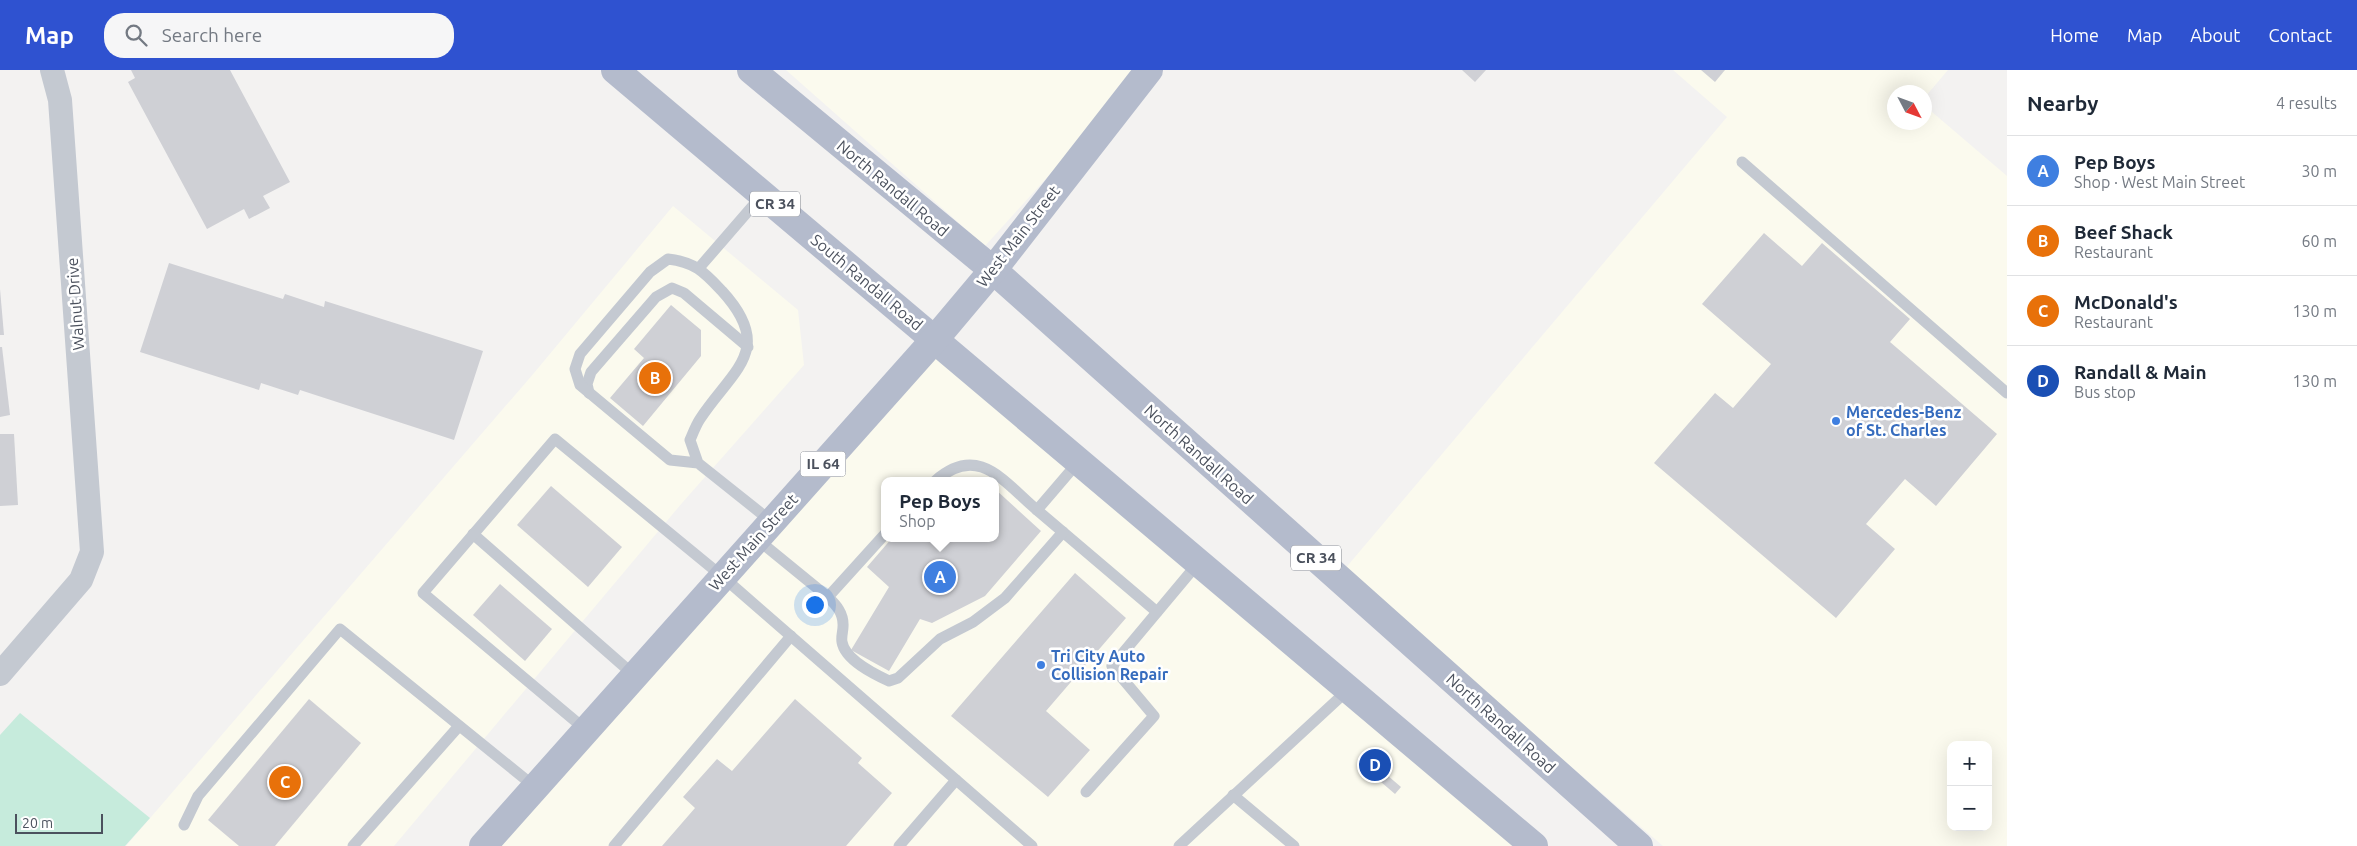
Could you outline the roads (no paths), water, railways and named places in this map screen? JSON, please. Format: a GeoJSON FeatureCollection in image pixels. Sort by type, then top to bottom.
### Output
{"type":"FeatureCollection","features":[{"type":"Feature","properties":{"kind":"main road","name":"South Randall Road"},"geometry":{"type":"LineString","coordinates":[[615,70],[935,339]]}},
{"type":"Feature","properties":{"kind":"main road","name":"North Randall Road"},"geometry":{"type":"LineString","coordinates":[[751,70],[993,270],[1639,846]]}},
{"type":"Feature","properties":{"kind":"main road","name":"West Main Street"},"geometry":{"type":"LineString","coordinates":[[483,846],[935,339],[993,270],[1149,70]]}},
{"type":"Feature","properties":{"kind":"main road","name":"CR 34"},"geometry":{"type":"LineString","coordinates":[[935,339],[1534,846]]}},
{"type":"Feature","properties":{"kind":"street","name":"Walnut Drive"},"geometry":{"type":"LineString","coordinates":[[0,674],[81,580],[92,552],[60,100],[52,70]]}},
{"type":"Feature","properties":{"kind":"lane"},"geometry":{"type":"LineString","coordinates":[[1742,162],[2007,392]]}},
{"type":"Feature","properties":{"kind":"lane"},"geometry":{"type":"LineString","coordinates":[[699,268],[763,194]]}},
{"type":"Feature","properties":{"kind":"lane"},"geometry":{"type":"LineString","coordinates":[[698,463],[670,460],[580,385],[575,369],[580,354],[650,272],[668,259],[684,260],[699,268],[738,309],[746,329],[748,347],[740,368],[700,419],[690,440],[698,463],[840,609],[844,624],[842,642],[846,651],[854,660],[889,681],[898,678],[940,639],[973,622],[1005,598],[1062,532]]}},
{"type":"Feature","properties":{"kind":"lane"},"geometry":{"type":"LineString","coordinates":[[589,393],[587,384],[591,372],[656,297],[672,288],[684,293],[748,347]]}},
{"type":"Feature","properties":{"kind":"lane"},"geometry":{"type":"LineString","coordinates":[[586,730],[423,593],[555,439],[723,577],[956,780],[1026,844]]}},
{"type":"Feature","properties":{"kind":"lane"},"geometry":{"type":"LineString","coordinates":[[1037,510],[1079,461]]}},
{"type":"Feature","properties":{"kind":"lane"},"geometry":{"type":"LineString","coordinates":[[939,477],[946,471],[962,464],[979,465],[998,477]]}},
{"type":"Feature","properties":{"kind":"lane"},"geometry":{"type":"LineString","coordinates":[[999,478],[1157,612]]}},
{"type":"Feature","properties":{"kind":"lane"},"geometry":{"type":"LineString","coordinates":[[473,534],[634,676]]}},
{"type":"Feature","properties":{"kind":"lane"},"geometry":{"type":"LineString","coordinates":[[828,597],[881,538]]}},
{"type":"Feature","properties":{"kind":"lane"},"geometry":{"type":"LineString","coordinates":[[1086,792],[1154,716],[1112,666],[1199,562]]}},
{"type":"Feature","properties":{"kind":"lane"},"geometry":{"type":"LineString","coordinates":[[184,825],[198,796],[340,629],[535,788]]}},
{"type":"Feature","properties":{"kind":"lane"},"geometry":{"type":"LineString","coordinates":[[614,846],[791,636]]}},
{"type":"Feature","properties":{"kind":"lane"},"geometry":{"type":"LineString","coordinates":[[1178,846],[1349,689]]}},
{"type":"Feature","properties":{"kind":"lane"},"geometry":{"type":"LineString","coordinates":[[353,846],[459,726]]}},
{"type":"Feature","properties":{"kind":"lane"},"geometry":{"type":"LineString","coordinates":[[899,846],[956,780]]}},
{"type":"Feature","properties":{"kind":"lane"},"geometry":{"type":"LineString","coordinates":[[1233,795],[1294,846]]}},
{"type":"Feature","properties":{"kind":"place","name":"Beef Shack"},"geometry":{"type":"Point","coordinates":[655,378]}},
{"type":"Feature","properties":{"kind":"place","name":"Mercedes-Benz of St. Charles"},"geometry":{"type":"Point","coordinates":[1836,421]}},
{"type":"Feature","properties":{"kind":"place","name":"Pep Boys"},"geometry":{"type":"Point","coordinates":[940,577]}},
{"type":"Feature","properties":{"kind":"place","name":"Tri City Auto Collision Repair"},"geometry":{"type":"Point","coordinates":[1041,665]}},
{"type":"Feature","properties":{"kind":"place","name":"Randall & Main"},"geometry":{"type":"Point","coordinates":[1375,765]}},
{"type":"Feature","properties":{"kind":"place","name":"McDonald's"},"geometry":{"type":"Point","coordinates":[285,782]}}]}
